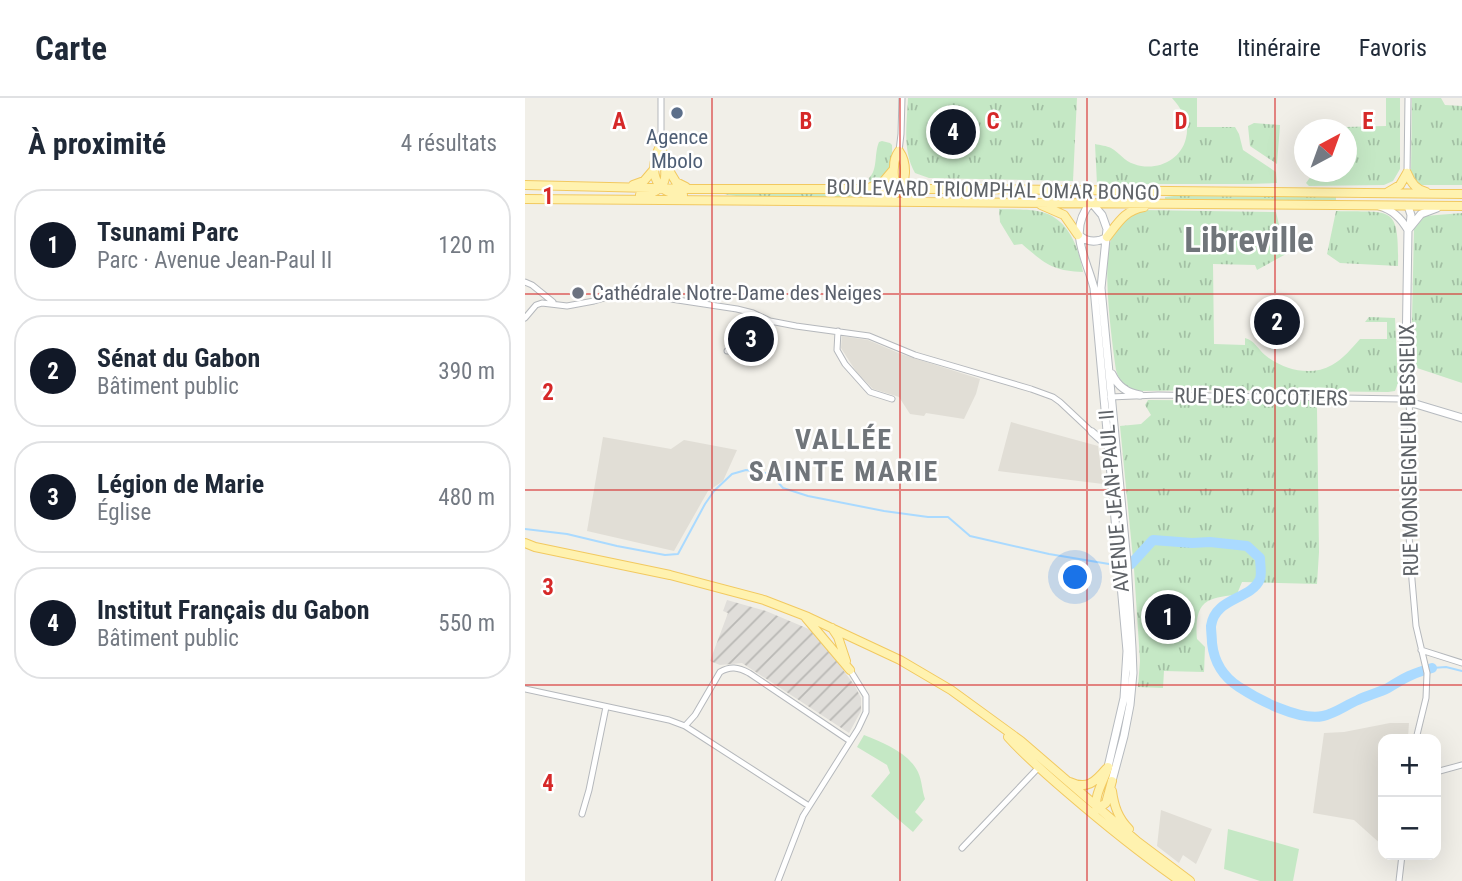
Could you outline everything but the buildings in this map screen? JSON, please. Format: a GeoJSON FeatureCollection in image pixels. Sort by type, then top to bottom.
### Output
{"type":"FeatureCollection","features":[{"type":"Feature","properties":{"kind":"main road"},"geometry":{"type":"LineString","coordinates":[[561,198],[654,192],[661,188],[665,181],[666,166],[661,144]]}},
{"type":"Feature","properties":{"kind":"main road"},"geometry":{"type":"LineString","coordinates":[[661,144],[655,168],[656,181],[667,193],[738,200]]}},
{"type":"Feature","properties":{"kind":"main road"},"geometry":{"type":"LineString","coordinates":[[835,201],[890,196],[899,190],[903,183],[904,168],[903,157],[899,151],[893,170],[895,184],[899,190],[910,197],[962,202]]}},
{"type":"Feature","properties":{"kind":"main road"},"geometry":{"type":"LineString","coordinates":[[666,166],[676,182],[693,188]]}},
{"type":"Feature","properties":{"kind":"main road"},"geometry":{"type":"LineString","coordinates":[[627,186],[642,182],[655,168]]}},
{"type":"Feature","properties":{"kind":"main road"},"geometry":{"type":"LineString","coordinates":[[904,168],[914,184],[928,190]]}},
{"type":"Feature","properties":{"kind":"main road"},"geometry":{"type":"LineString","coordinates":[[864,189],[880,184],[893,170]]}},
{"type":"Feature","properties":{"kind":"main road"},"geometry":{"type":"LineString","coordinates":[[1385,194],[1400,185],[1407,173]]}},
{"type":"Feature","properties":{"kind":"main road"},"geometry":{"type":"LineString","coordinates":[[1407,173],[1416,187],[1433,194]]}},
{"type":"Feature","properties":{"kind":"main road","name":"BOULEVARD TRIOMPHAL OMAR BONGO"},"geometry":{"type":"LineString","coordinates":[[525,185],[1462,196]]}},
{"type":"Feature","properties":{"kind":"main road"},"geometry":{"type":"LineString","coordinates":[[1005,189],[1025,193],[1078,195],[1091,202],[1103,217],[1107,237]]}},
{"type":"Feature","properties":{"kind":"main road"},"geometry":{"type":"LineString","coordinates":[[1078,235],[1081,219],[1091,202],[1107,196],[1154,196],[1177,191]]}},
{"type":"Feature","properties":{"kind":"main road"},"geometry":{"type":"LineString","coordinates":[[1334,193],[1354,198],[1395,198],[1408,206],[1419,198],[1462,196]]}},
{"type":"Feature","properties":{"kind":"main road","name":"BOULEVARD TRIOMPHAL OMAR BONGO"},"geometry":{"type":"LineString","coordinates":[[525,199],[1462,206]]}},
{"type":"Feature","properties":{"kind":"main road"},"geometry":{"type":"LineString","coordinates":[[1020,203],[1045,206],[1061,213],[1078,235],[1091,242],[1107,237],[1126,213],[1155,204]]}},
{"type":"Feature","properties":{"kind":"main road"},"geometry":{"type":"LineString","coordinates":[[1377,206],[1395,214],[1408,230],[1423,213],[1444,206]]}},
{"type":"Feature","properties":{"kind":"main road","name":"RUE MONSEIGNEUR BESSIEUX"},"geometry":{"type":"LineString","coordinates":[[1408,206],[1406,356],[1409,402]]}},
{"type":"Feature","properties":{"kind":"main road","name":"AVENUE JEAN-PAUL II"},"geometry":{"type":"LineString","coordinates":[[1078,235],[1094,288],[1108,398],[1123,565],[1126,676],[1123,704],[1108,767]]}},
{"type":"Feature","properties":{"kind":"main road","name":"AVENUE JEAN-PAUL II"},"geometry":{"type":"LineString","coordinates":[[1107,237],[1101,288],[1109,366],[1107,425],[1132,648],[1132,696],[1112,781]]}},
{"type":"Feature","properties":{"kind":"main road"},"geometry":{"type":"LineString","coordinates":[[1109,366],[1118,384],[1128,392],[1140,396]]}},
{"type":"Feature","properties":{"kind":"main road"},"geometry":{"type":"LineString","coordinates":[[1409,402],[1462,418]]}},
{"type":"Feature","properties":{"kind":"main road"},"geometry":{"type":"LineString","coordinates":[[1092,432],[1102,432],[1107,425]]}},
{"type":"Feature","properties":{"kind":"main road"},"geometry":{"type":"LineString","coordinates":[[1092,432],[1109,447]]}},
{"type":"Feature","properties":{"kind":"main road"},"geometry":{"type":"LineString","coordinates":[[525,543],[707,584],[764,600],[900,660],[965,699],[1141,853],[1180,881]]}},
{"type":"Feature","properties":{"kind":"main road"},"geometry":{"type":"LineString","coordinates":[[525,550],[535,547]]}},
{"type":"Feature","properties":{"kind":"main road"},"geometry":{"type":"LineString","coordinates":[[804,616],[840,654],[850,670]]}},
{"type":"Feature","properties":{"kind":"main road"},"geometry":{"type":"LineString","coordinates":[[835,630],[831,638],[832,646],[840,654]]}},
{"type":"Feature","properties":{"kind":"main road"},"geometry":{"type":"LineString","coordinates":[[840,654],[850,643],[862,642]]}},
{"type":"Feature","properties":{"kind":"main road"},"geometry":{"type":"LineString","coordinates":[[1042,767],[1077,785],[1087,785],[1099,778],[1108,767]]}},
{"type":"Feature","properties":{"kind":"main road"},"geometry":{"type":"LineString","coordinates":[[1042,767],[1091,809],[1097,809],[1106,803],[1112,781]]}},
{"type":"Feature","properties":{"kind":"main road"},"geometry":{"type":"LineString","coordinates":[[1108,767],[1096,798],[1097,809],[1104,820],[1141,853]]}},
{"type":"Feature","properties":{"kind":"main road"},"geometry":{"type":"LineString","coordinates":[[1061,776],[1097,809],[1190,881]]}},
{"type":"Feature","properties":{"kind":"main road"},"geometry":{"type":"LineString","coordinates":[[1112,781],[1114,803],[1121,819],[1159,858]]}},
{"type":"Feature","properties":{"kind":"street"},"geometry":{"type":"LineString","coordinates":[[661,98],[661,144]]}},
{"type":"Feature","properties":{"kind":"street"},"geometry":{"type":"LineString","coordinates":[[899,151],[902,98]]}},
{"type":"Feature","properties":{"kind":"street"},"geometry":{"type":"LineString","coordinates":[[1407,173],[1408,98]]}},
{"type":"Feature","properties":{"kind":"street"},"geometry":{"type":"LineString","coordinates":[[525,282],[559,305]]}},
{"type":"Feature","properties":{"kind":"street"},"geometry":{"type":"LineString","coordinates":[[525,318],[538,304],[567,306],[625,292],[737,309],[770,321],[869,336],[915,355],[1053,397],[1092,432]]}},
{"type":"Feature","properties":{"kind":"street"},"geometry":{"type":"LineString","coordinates":[[727,351],[769,350],[770,321]]}},
{"type":"Feature","properties":{"kind":"street"},"geometry":{"type":"LineString","coordinates":[[838,331],[837,349],[845,363],[870,392],[892,399]]}},
{"type":"Feature","properties":{"kind":"street","name":"RUE DES COCOTIERS"},"geometry":{"type":"LineString","coordinates":[[1108,398],[1359,398],[1401,399],[1409,402]]}},
{"type":"Feature","properties":{"kind":"street","name":"RUE MONSEIGNEUR BESSIEUX"},"geometry":{"type":"LineString","coordinates":[[1409,402],[1411,438],[1408,520],[1413,608],[1427,673],[1426,698],[1417,734]]}},
{"type":"Feature","properties":{"kind":"street"},"geometry":{"type":"LineString","coordinates":[[1422,650],[1462,663]]}},
{"type":"Feature","properties":{"kind":"street"},"geometry":{"type":"LineString","coordinates":[[685,726],[702,704],[720,672],[733,668],[749,673],[850,741]]}},
{"type":"Feature","properties":{"kind":"street"},"geometry":{"type":"LineString","coordinates":[[778,881],[809,806],[864,718],[867,701],[850,670]]}},
{"type":"Feature","properties":{"kind":"street"},"geometry":{"type":"LineString","coordinates":[[525,689],[669,720],[685,726],[809,806]]}},
{"type":"Feature","properties":{"kind":"street"},"geometry":{"type":"LineString","coordinates":[[582,814],[606,707]]}},
{"type":"Feature","properties":{"kind":"street"},"geometry":{"type":"LineString","coordinates":[[1441,771],[1462,765]]}},
{"type":"Feature","properties":{"kind":"street"},"geometry":{"type":"LineString","coordinates":[[962,848],[1042,767]]}},
{"type":"Feature","properties":{"kind":"street"},"geometry":{"type":"LineString","coordinates":[[1399,881],[1401,860]]}},
{"type":"Feature","properties":{"kind":"shaded area"},"geometry":{"type":"Polygon","coordinates":[[[842,336],[868,340],[901,354],[980,379],[964,419],[926,413],[924,416],[910,414],[899,397],[873,389],[857,373],[841,348],[842,336]]]}},
{"type":"Feature","properties":{"kind":"shaded area"},"geometry":{"type":"Polygon","coordinates":[[[1011,422],[1098,446],[1103,484],[998,471],[1011,422]]]}},
{"type":"Feature","properties":{"kind":"shaded area"},"geometry":{"type":"Polygon","coordinates":[[[603,437],[671,449],[684,440],[737,450],[723,481],[708,491],[674,551],[587,531],[603,437]]]}},
{"type":"Feature","properties":{"kind":"shaded area"},"geometry":{"type":"Polygon","coordinates":[[[727,600],[766,611],[811,630],[821,640],[861,698],[861,711],[849,733],[742,663],[720,665],[710,661],[728,613],[723,611],[727,600]]]}},
{"type":"Feature","properties":{"kind":"shaded area"},"geometry":{"type":"Polygon","coordinates":[[[1390,723],[1409,723],[1408,734],[1378,734],[1378,842],[1354,820],[1313,813],[1324,733],[1390,723]]]}},
{"type":"Feature","properties":{"kind":"shaded area"},"geometry":{"type":"Polygon","coordinates":[[[1161,810],[1212,829],[1196,864],[1183,855],[1179,863],[1157,846],[1161,810]]]}},
{"type":"Feature","properties":{"kind":"green space"},"geometry":{"type":"Polygon","coordinates":[[[908,98],[1077,98],[1073,181],[929,178],[915,173],[907,146],[908,98]]]}},
{"type":"Feature","properties":{"kind":"green space"},"geometry":{"type":"Polygon","coordinates":[[[1172,98],[1197,98],[1197,127],[1235,127],[1243,150],[1276,172],[1277,183],[1097,184],[1095,144],[1111,148],[1134,164],[1150,167],[1166,163],[1179,153],[1186,138],[1187,127],[1182,112],[1172,98]]]}},
{"type":"Feature","properties":{"kind":"green space"},"geometry":{"type":"Polygon","coordinates":[[[1386,98],[1400,98],[1400,169],[1393,181],[1384,185],[1309,186],[1306,183],[1357,182],[1357,127],[1386,126],[1386,98]]]}},
{"type":"Feature","properties":{"kind":"green space"},"geometry":{"type":"Polygon","coordinates":[[[1412,98],[1441,98],[1445,105],[1462,106],[1462,185],[1420,185],[1411,173],[1412,98]]]}},
{"type":"Feature","properties":{"kind":"green space"},"geometry":{"type":"Polygon","coordinates":[[[1254,123],[1280,125],[1277,164],[1250,146],[1248,126],[1254,123]]]}},
{"type":"Feature","properties":{"kind":"green space"},"geometry":{"type":"Polygon","coordinates":[[[879,142],[892,145],[889,169],[882,178],[870,183],[879,142]]]}},
{"type":"Feature","properties":{"kind":"green space"},"geometry":{"type":"Polygon","coordinates":[[[724,193],[870,193],[870,195],[736,196],[724,193]]]}},
{"type":"Feature","properties":{"kind":"green space"},"geometry":{"type":"Polygon","coordinates":[[[1165,197],[1336,197],[1336,202],[1165,200],[1165,197]]]}},
{"type":"Feature","properties":{"kind":"green space"},"geometry":{"type":"Polygon","coordinates":[[[999,209],[1034,210],[1060,222],[1067,229],[1079,254],[1083,272],[1057,268],[1043,261],[1022,244],[1014,245],[1000,222],[999,209]]]}},
{"type":"Feature","properties":{"kind":"green space"},"geometry":{"type":"Polygon","coordinates":[[[1139,210],[1276,212],[1286,254],[1257,270],[1255,265],[1213,264],[1214,344],[1245,345],[1245,338],[1280,365],[1315,371],[1336,363],[1360,339],[1387,339],[1387,322],[1365,322],[1369,317],[1395,318],[1398,383],[1395,391],[1142,391],[1125,385],[1116,370],[1108,302],[1107,264],[1114,232],[1123,221],[1139,210]]]}},
{"type":"Feature","properties":{"kind":"green space"},"geometry":{"type":"Polygon","coordinates":[[[1336,211],[1380,213],[1394,221],[1397,231],[1398,266],[1340,263],[1327,254],[1336,211]]]}},
{"type":"Feature","properties":{"kind":"green space"},"geometry":{"type":"Polygon","coordinates":[[[1462,213],[1462,383],[1411,366],[1414,229],[1425,216],[1462,213]]]}},
{"type":"Feature","properties":{"kind":"green space"},"geometry":{"type":"Polygon","coordinates":[[[1148,400],[1316,401],[1317,408],[1317,584],[1242,582],[1237,594],[1208,601],[1201,608],[1197,624],[1197,639],[1205,647],[1204,672],[1164,671],[1163,688],[1138,687],[1140,661],[1134,569],[1120,426],[1141,424],[1151,415],[1145,405],[1148,400]]]}},
{"type":"Feature","properties":{"kind":"green space"},"geometry":{"type":"Polygon","coordinates":[[[864,735],[902,754],[918,772],[925,799],[915,812],[923,820],[913,832],[871,796],[890,773],[887,765],[857,747],[864,735]]]}},
{"type":"Feature","properties":{"kind":"green space"},"geometry":{"type":"Polygon","coordinates":[[[1228,829],[1299,849],[1293,881],[1260,881],[1224,869],[1228,829]]]}},
{"type":"Feature","properties":{"kind":"waterway"},"geometry":{"type":"LineString","coordinates":[[525,529],[567,534],[665,555],[678,554],[714,491],[732,474],[746,470],[771,474],[783,488],[808,496],[884,511],[948,517],[970,536],[1049,554],[1115,565]]}},
{"type":"Feature","properties":{"kind":"waterway"},"geometry":{"type":"LineString","coordinates":[[1131,564],[1153,540],[1247,546],[1260,558],[1261,577],[1255,586],[1219,609],[1214,617],[1211,626],[1213,650],[1220,668],[1233,683],[1279,708],[1313,717],[1328,715],[1409,676],[1432,668]]}},
{"type":"Feature","properties":{"kind":"waterway"},"geometry":{"type":"LineString","coordinates":[[1432,668],[1446,667],[1462,671]]}},
{"type":"Feature","properties":{"kind":"place","name":"Agence Mbolo"},"geometry":{"type":"Point","coordinates":[677,113]}},
{"type":"Feature","properties":{"kind":"place","name":"Institut Français du Gabon"},"geometry":{"type":"Point","coordinates":[953,132]}},
{"type":"Feature","properties":{"kind":"place","name":"Cathédrale Notre-Dame des Neiges"},"geometry":{"type":"Point","coordinates":[578,293]}},
{"type":"Feature","properties":{"kind":"place","name":"Sénat du Gabon"},"geometry":{"type":"Point","coordinates":[1277,322]}},
{"type":"Feature","properties":{"kind":"place","name":"Légion de Marie"},"geometry":{"type":"Point","coordinates":[751,339]}},
{"type":"Feature","properties":{"kind":"place","name":"Tsunami Parc"},"geometry":{"type":"Point","coordinates":[1168,617]}},
{"type":"Feature","properties":{"kind":"district","name":"Libreville"},"geometry":{"type":"Point","coordinates":[1249,240]}},
{"type":"Feature","properties":{"kind":"district","name":"VALLÉE SAINTE MARIE"},"geometry":{"type":"Point","coordinates":[844,455]}}]}
